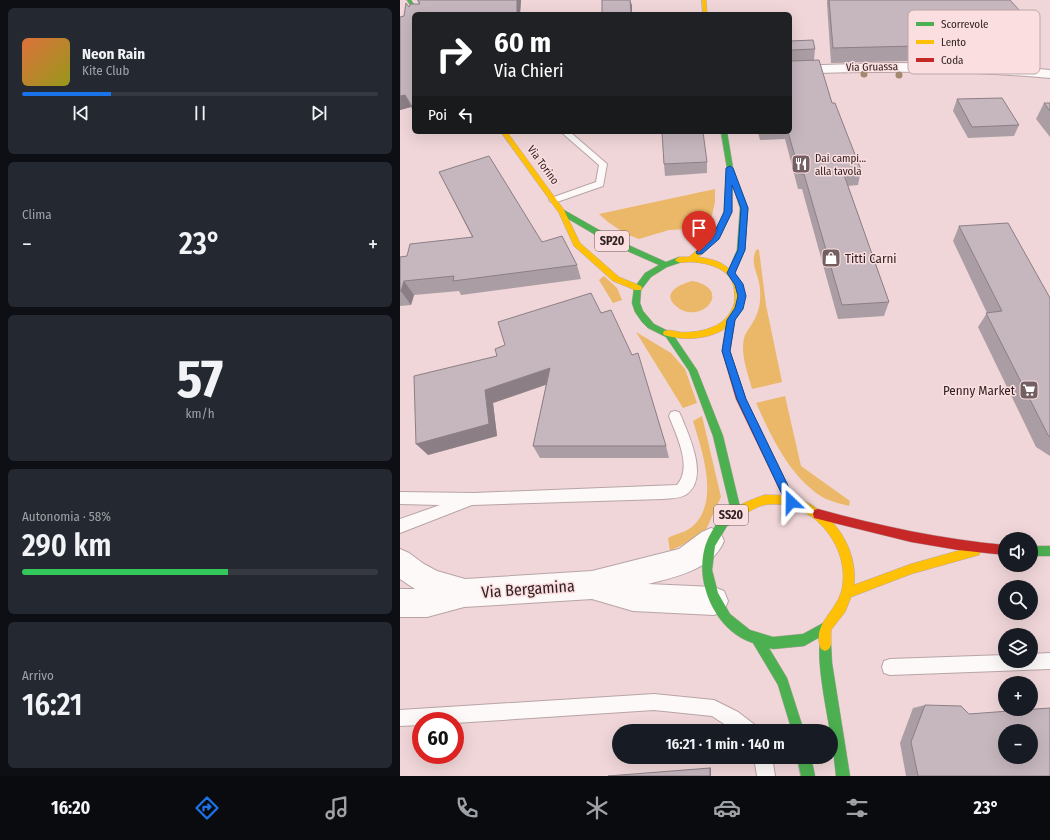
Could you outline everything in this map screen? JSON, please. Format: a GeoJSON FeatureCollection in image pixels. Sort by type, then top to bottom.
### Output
{"type":"FeatureCollection","features":[{"type":"Feature","properties":{"kind":"main road"},"geometry":{"type":"LineString","coordinates":[[408,0],[417,12]]}},
{"type":"Feature","properties":{"kind":"main road"},"geometry":{"type":"LineString","coordinates":[[704,0],[705,12]]}},
{"type":"Feature","properties":{"kind":"main road","name":"Via Torino"},"geometry":{"type":"LineString","coordinates":[[505,134],[562,212]]}},
{"type":"Feature","properties":{"kind":"main road"},"geometry":{"type":"LineString","coordinates":[[724,134],[730,168],[744,208],[741,250],[731,273]]}},
{"type":"Feature","properties":{"kind":"main road"},"geometry":{"type":"LineString","coordinates":[[691,259],[716,237],[728,212],[730,168]]}},
{"type":"Feature","properties":{"kind":"main road","name":"SP20"},"geometry":{"type":"LineString","coordinates":[[562,212],[612,241],[664,264]]}},
{"type":"Feature","properties":{"kind":"main road","name":"SP20"},"geometry":{"type":"LineString","coordinates":[[562,212],[577,244],[600,267],[616,279],[638,288]]}},
{"type":"Feature","properties":{"kind":"main road"},"geometry":{"type":"LineString","coordinates":[[691,259],[706,261],[720,266],[731,273],[739,284],[742,296],[739,309],[731,320],[718,329],[702,335],[684,336],[667,333],[654,328],[644,320],[638,310],[636,299],[638,288],[648,274],[664,264],[678,260],[691,259]]}},
{"type":"Feature","properties":{"kind":"main road"},"geometry":{"type":"LineString","coordinates":[[731,320],[726,351],[742,399],[791,502]]}},
{"type":"Feature","properties":{"kind":"main road","name":"SS20"},"geometry":{"type":"LineString","coordinates":[[667,333],[691,365],[708,406],[719,439],[736,511]]}},
{"type":"Feature","properties":{"kind":"main road","name":"SS20"},"geometry":{"type":"LineString","coordinates":[[762,500],[791,502],[806,506],[818,514],[834,530],[845,549],[849,571],[847,593],[839,612],[825,628],[805,640],[782,644],[758,640],[740,631],[724,618],[714,601],[707,580],[706,560],[711,541],[721,524],[736,511],[762,500]]}},
{"type":"Feature","properties":{"kind":"main road"},"geometry":{"type":"LineString","coordinates":[[818,514],[890,534],[980,549],[998,550]]}},
{"type":"Feature","properties":{"kind":"main road"},"geometry":{"type":"LineString","coordinates":[[847,593],[911,569],[980,549]]}},
{"type":"Feature","properties":{"kind":"main road"},"geometry":{"type":"LineString","coordinates":[[1038,550],[1050,551]]}},
{"type":"Feature","properties":{"kind":"main road"},"geometry":{"type":"LineString","coordinates":[[825,628],[826,663],[844,776]]}},
{"type":"Feature","properties":{"kind":"main road"},"geometry":{"type":"LineString","coordinates":[[758,640],[783,682],[796,724]]}},
{"type":"Feature","properties":{"kind":"main road"},"geometry":{"type":"LineString","coordinates":[[805,764],[808,776]]}},
{"type":"Feature","properties":{"kind":"street","name":"Via Gruassa"},"geometry":{"type":"LineString","coordinates":[[792,70],[908,67]]}},
{"type":"Feature","properties":{"kind":"street","name":"Via Gruassa"},"geometry":{"type":"LineString","coordinates":[[1040,73],[1050,74]]}},
{"type":"Feature","properties":{"kind":"street"},"geometry":{"type":"LineString","coordinates":[[592,585],[684,561],[711,541]]}},
{"type":"Feature","properties":{"kind":"street","name":"Via Bergamina"},"geometry":{"type":"LineString","coordinates":[[400,562],[414,575],[437,587],[464,593]]}},
{"type":"Feature","properties":{"kind":"street"},"geometry":{"type":"LineString","coordinates":[[592,585],[633,597],[714,601]]}},
{"type":"Feature","properties":{"kind":"street","name":"Via Bergamina"},"geometry":{"type":"LineString","coordinates":[[400,603],[427,603],[464,593],[592,585]]}},
{"type":"Feature","properties":{"kind":"lane"},"geometry":{"type":"LineString","coordinates":[[554,200],[600,184],[603,164],[567,134]]}},
{"type":"Feature","properties":{"kind":"lane"},"geometry":{"type":"LineString","coordinates":[[400,498],[474,499],[663,493],[681,490],[687,484],[691,470],[690,457],[674,416]]}},
{"type":"Feature","properties":{"kind":"lane"},"geometry":{"type":"LineString","coordinates":[[400,526],[474,499]]}},
{"type":"Feature","properties":{"kind":"lane"},"geometry":{"type":"LineString","coordinates":[[890,667],[1050,661]]}},
{"type":"Feature","properties":{"kind":"lane"},"geometry":{"type":"LineString","coordinates":[[400,718],[654,702],[714,708],[740,724]]}},
{"type":"Feature","properties":{"kind":"lane"},"geometry":{"type":"LineString","coordinates":[[764,764],[766,776]]}},
{"type":"Feature","properties":{"kind":"shaded area"},"geometry":{"type":"Polygon","coordinates":[[[715,189],[715,202],[709,228],[669,230],[639,239],[626,234],[599,214],[715,189]]]}},
{"type":"Feature","properties":{"kind":"shaded area"},"geometry":{"type":"Polygon","coordinates":[[[757,249],[759,250],[766,305],[782,382],[752,389],[745,362],[743,342],[745,335],[755,318],[760,303],[760,285],[754,264],[757,249]]]}},
{"type":"Feature","properties":{"kind":"shaded area"},"geometry":{"type":"Polygon","coordinates":[[[604,276],[617,288],[622,300],[613,303],[599,280],[604,276]]]}},
{"type":"Feature","properties":{"kind":"shaded area"},"geometry":{"type":"Polygon","coordinates":[[[693,281],[705,286],[711,292],[712,298],[709,305],[703,310],[694,312],[685,311],[676,306],[672,301],[670,297],[671,293],[679,286],[693,281]]]}},
{"type":"Feature","properties":{"kind":"shaded area"},"geometry":{"type":"Polygon","coordinates":[[[636,332],[671,353],[685,369],[697,403],[683,408],[636,332]]]}},
{"type":"Feature","properties":{"kind":"shaded area"},"geometry":{"type":"Polygon","coordinates":[[[785,396],[801,466],[850,501],[849,506],[826,499],[814,491],[793,470],[776,444],[756,403],[785,396]]]}},
{"type":"Feature","properties":{"kind":"shaded area"},"geometry":{"type":"Polygon","coordinates":[[[702,416],[721,497],[704,534],[670,551],[668,538],[688,530],[693,526],[701,516],[706,503],[707,490],[704,461],[693,421],[702,416]]]}},
{"type":"Feature","properties":{"kind":"building"},"geometry":{"type":"Polygon","coordinates":[[[418,0],[517,0],[517,12],[412,12],[412,107],[405,95],[400,96],[400,17],[404,16],[406,3],[409,7],[411,4],[420,4],[418,0]]]}},
{"type":"Feature","properties":{"kind":"building"},"geometry":{"type":"Polygon","coordinates":[[[602,0],[630,0],[631,12],[602,12],[602,0]]]}},
{"type":"Feature","properties":{"kind":"building"},"geometry":{"type":"Polygon","coordinates":[[[829,0],[1010,0],[1019,10],[908,10],[908,46],[833,48],[829,0]]]}},
{"type":"Feature","properties":{"kind":"building"},"geometry":{"type":"Polygon","coordinates":[[[813,40],[815,49],[792,50],[792,41],[813,40]]]}},
{"type":"Feature","properties":{"kind":"building"},"geometry":{"type":"Polygon","coordinates":[[[819,60],[832,103],[835,103],[861,170],[843,172],[889,302],[842,305],[804,174],[800,174],[789,134],[792,134],[792,61],[819,60]]]}},
{"type":"Feature","properties":{"kind":"building"},"geometry":{"type":"Polygon","coordinates":[[[1002,98],[1019,125],[972,127],[957,99],[1002,98]]]}},
{"type":"Feature","properties":{"kind":"building"},"geometry":{"type":"Polygon","coordinates":[[[1044,103],[1050,103],[1050,111],[1044,103]]]}},
{"type":"Feature","properties":{"kind":"building"},"geometry":{"type":"Polygon","coordinates":[[[662,134],[703,134],[707,162],[664,164],[662,134]]]}},
{"type":"Feature","properties":{"kind":"building"},"geometry":{"type":"Polygon","coordinates":[[[489,156],[542,242],[562,236],[577,265],[453,281],[454,276],[404,281],[400,291],[400,257],[407,256],[410,244],[473,237],[439,172],[489,156]]]}},
{"type":"Feature","properties":{"kind":"building"},"geometry":{"type":"Polygon","coordinates":[[[1008,223],[1050,298],[1050,437],[986,313],[1002,311],[959,226],[1008,223]]]}},
{"type":"Feature","properties":{"kind":"building"},"geometry":{"type":"Polygon","coordinates":[[[591,293],[601,313],[611,310],[632,355],[638,353],[666,446],[533,446],[550,368],[485,390],[489,424],[416,444],[414,376],[497,356],[495,349],[505,345],[498,322],[591,293]]]}},
{"type":"Feature","properties":{"kind":"building"},"geometry":{"type":"Polygon","coordinates":[[[925,705],[961,706],[969,714],[998,712],[998,716],[1038,716],[1038,709],[1050,708],[1050,776],[918,776],[911,742],[925,705]]]}},
{"type":"Feature","properties":{"kind":"building"},"geometry":{"type":"Polygon","coordinates":[[[710,768],[710,776],[608,776],[710,768]]]}},
{"type":"Feature","properties":{"kind":"traffic: fast"},"geometry":{"type":"LineString","coordinates":[[409,0],[417,12]]}},
{"type":"Feature","properties":{"kind":"traffic: fast"},"geometry":{"type":"LineString","coordinates":[[724,134],[730,168],[744,208],[741,250],[731,273]]}},
{"type":"Feature","properties":{"kind":"traffic: fast"},"geometry":{"type":"LineString","coordinates":[[562,212],[612,241],[664,264]]}},
{"type":"Feature","properties":{"kind":"traffic: fast"},"geometry":{"type":"LineString","coordinates":[[679,260],[664,265],[648,275],[637,290],[636,303],[639,312],[651,326],[669,335],[693,370],[718,436],[736,511]]}},
{"type":"Feature","properties":{"kind":"traffic: fast"},"geometry":{"type":"LineString","coordinates":[[727,520],[723,522],[710,545],[707,570],[713,595],[726,618],[747,635],[773,643],[804,640],[825,628]]}},
{"type":"Feature","properties":{"kind":"traffic: fast"},"geometry":{"type":"LineString","coordinates":[[1038,551],[1050,551]]}},
{"type":"Feature","properties":{"kind":"traffic: fast"},"geometry":{"type":"LineString","coordinates":[[758,640],[783,682],[796,724]]}},
{"type":"Feature","properties":{"kind":"traffic: fast"},"geometry":{"type":"LineString","coordinates":[[825,645],[826,663],[843,776]]}},
{"type":"Feature","properties":{"kind":"traffic: fast"},"geometry":{"type":"LineString","coordinates":[[805,764],[808,776]]}},
{"type":"Feature","properties":{"kind":"traffic: slow"},"geometry":{"type":"LineString","coordinates":[[704,0],[705,12]]}},
{"type":"Feature","properties":{"kind":"traffic: slow"},"geometry":{"type":"LineString","coordinates":[[505,134],[562,212],[577,244],[616,279],[638,288]]}},
{"type":"Feature","properties":{"kind":"traffic: slow"},"geometry":{"type":"LineString","coordinates":[[691,259],[716,237],[728,212],[729,180]]}},
{"type":"Feature","properties":{"kind":"traffic: slow"},"geometry":{"type":"LineString","coordinates":[[667,333],[696,335],[706,333],[720,327],[731,319],[737,308],[739,296],[738,285],[731,274],[721,266],[706,261],[690,259],[679,260]]}},
{"type":"Feature","properties":{"kind":"traffic: slow"},"geometry":{"type":"LineString","coordinates":[[727,520],[754,503],[765,500],[782,500],[797,503],[812,511],[825,521],[835,533],[843,548],[848,563],[849,579],[847,594],[843,603],[825,629],[825,645]]}},
{"type":"Feature","properties":{"kind":"traffic: slow"},"geometry":{"type":"LineString","coordinates":[[847,593],[911,569],[975,551]]}},
{"type":"Feature","properties":{"kind":"traffic: jam"},"geometry":{"type":"LineString","coordinates":[[731,320],[726,351],[741,399],[791,502]]}},
{"type":"Feature","properties":{"kind":"traffic: jam"},"geometry":{"type":"LineString","coordinates":[[818,514],[911,537],[958,545],[998,549]]}},
{"type":"Feature","properties":{"kind":"place","name":"Dai campi... alla tavola"},"geometry":{"type":"Point","coordinates":[801,164]}},
{"type":"Feature","properties":{"kind":"place","name":"Titti Carni"},"geometry":{"type":"Point","coordinates":[831,258]}},
{"type":"Feature","properties":{"kind":"place","name":"Penny Market"},"geometry":{"type":"Point","coordinates":[1029,390]}},
{"type":"Feature","properties":{"kind":"route"},"geometry":{"type":"LineString","coordinates":[[699,252],[716,237],[728,212],[730,168],[744,208],[741,250],[731,273],[739,284],[742,296],[739,309],[731,320],[726,351],[742,399],[791,502]]}}]}
